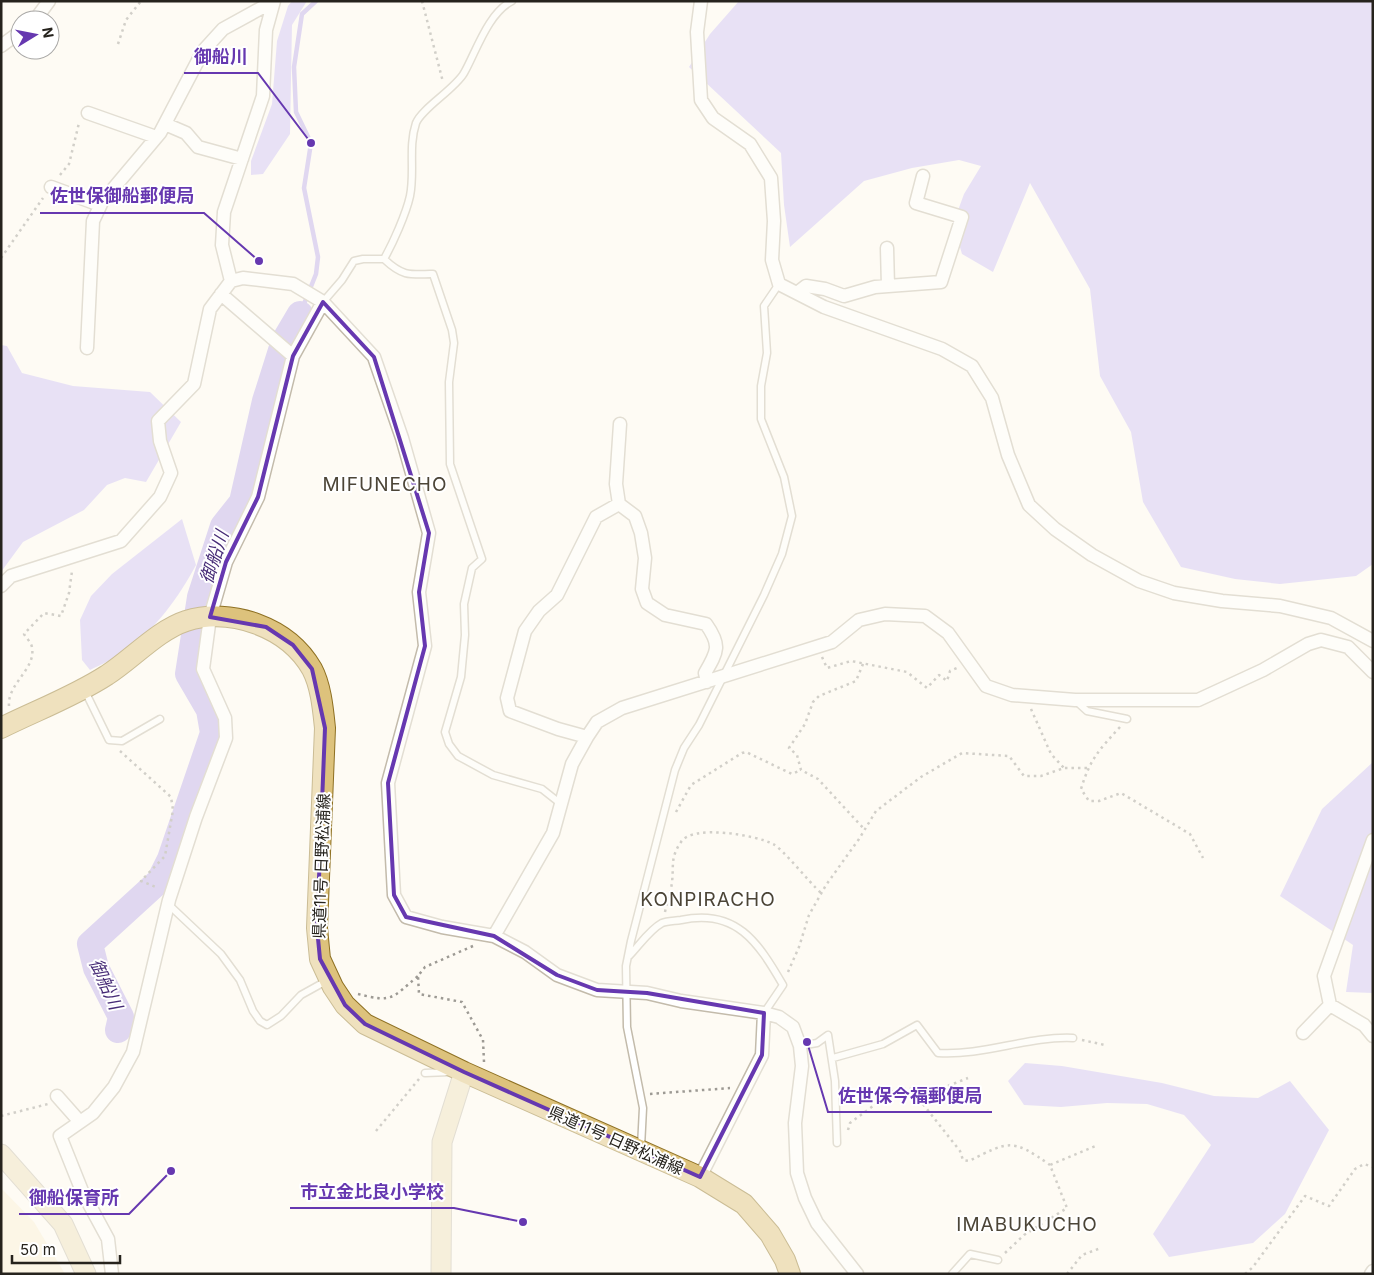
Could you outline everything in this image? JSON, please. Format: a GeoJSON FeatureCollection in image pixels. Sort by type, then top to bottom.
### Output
{"type":"FeatureCollection","features":[{"type":"Feature","properties":{"kind":"main road","name":"県道11号 日野松浦線"},"geometry":{"type":"LineString","coordinates":[[6,726],[106,676],[173,627],[186,621],[228,617],[266,627],[293,645],[312,669],[321,698],[326,728],[317,928],[320,959],[331,983],[345,1005],[365,1024],[464,1072],[700,1176],[744,1204],[770,1234],[785,1260],[790,1274]]}},
{"type":"Feature","properties":{"kind":"street"},"geometry":{"type":"LineString","coordinates":[[87,348],[93,221],[100,205],[165,124],[203,51],[223,29],[274,1],[266,30],[262,96],[224,212],[222,245],[231,281]]}},
{"type":"Feature","properties":{"kind":"street"},"geometry":{"type":"LineString","coordinates":[[701,1],[697,32],[701,100],[713,118],[750,144],[771,178],[774,221],[772,260],[779,284],[824,307],[942,349],[972,366],[992,398],[1008,455],[1029,505],[1055,529],[1092,555],[1139,581],[1174,593],[1289,608],[1331,618],[1373,642]]}},
{"type":"Feature","properties":{"kind":"street"},"geometry":{"type":"LineString","coordinates":[[88,113],[156,137]]}},
{"type":"Feature","properties":{"kind":"street"},"geometry":{"type":"LineString","coordinates":[[165,124],[186,133],[198,147],[242,158]]}},
{"type":"Feature","properties":{"kind":"street"},"geometry":{"type":"LineString","coordinates":[[797,294],[806,286],[825,289],[844,296],[875,287],[941,282],[962,217],[916,203],[923,176]]}},
{"type":"Feature","properties":{"kind":"street"},"geometry":{"type":"LineString","coordinates":[[50,187],[100,205]]}},
{"type":"Feature","properties":{"kind":"street"},"geometry":{"type":"LineString","coordinates":[[887,248],[888,286]]}},
{"type":"Feature","properties":{"kind":"street"},"geometry":{"type":"LineString","coordinates":[[1,586],[12,576],[121,542],[160,497],[171,473],[160,441],[158,421],[194,384],[210,309],[231,281],[243,278],[293,284],[323,302],[374,357],[402,438],[429,532],[419,592],[424,646],[388,783],[394,895],[406,917],[442,928],[494,936],[525,952],[557,975],[597,990],[648,993],[681,1002],[764,1013],[779,1017],[792,1027],[800,1046],[802,1066],[795,1123],[797,1174],[805,1198],[817,1223],[857,1274]]}},
{"type":"Feature","properties":{"kind":"street"},"geometry":{"type":"LineString","coordinates":[[221,294],[293,356]]}},
{"type":"Feature","properties":{"kind":"street"},"geometry":{"type":"LineString","coordinates":[[112,1274],[108,1239],[82,1191],[60,1136],[93,1113],[114,1087],[133,1052],[170,899],[196,818],[226,738],[225,718],[203,669],[210,618],[226,562],[258,497],[293,356],[323,302]]}},
{"type":"Feature","properties":{"kind":"street"},"geometry":{"type":"LineString","coordinates":[[620,424],[616,484],[619,504],[634,516],[641,534],[645,558],[642,589],[647,603],[665,615],[706,624],[716,638],[716,654],[705,673],[707,682]]}},
{"type":"Feature","properties":{"kind":"street"},"geometry":{"type":"LineString","coordinates":[[586,737],[510,711],[507,698],[525,631],[539,611],[557,595],[596,517],[619,504]]}},
{"type":"Feature","properties":{"kind":"street"},"geometry":{"type":"LineString","coordinates":[[494,936],[553,833],[572,764],[586,737],[597,722],[622,708],[832,642],[859,620],[885,614],[925,616],[948,633],[986,686],[1012,695],[1075,700],[1198,700],[1263,670],[1308,644],[1321,640],[1348,647],[1373,672]]}},
{"type":"Feature","properties":{"kind":"street"},"geometry":{"type":"LineString","coordinates":[[1373,840],[1324,976],[1330,1005],[1364,1025],[1373,1036]]}},
{"type":"Feature","properties":{"kind":"street"},"geometry":{"type":"LineString","coordinates":[[1303,1033],[1330,1005]]}},
{"type":"Feature","properties":{"kind":"street"},"geometry":{"type":"LineString","coordinates":[[700,1176],[762,1055],[764,1013]]}},
{"type":"Feature","properties":{"kind":"street"},"geometry":{"type":"LineString","coordinates":[[441,1274],[442,1142],[464,1072]]}},
{"type":"Feature","properties":{"kind":"street"},"geometry":{"type":"LineString","coordinates":[[59,1098],[80,1122]]}},
{"type":"Feature","properties":{"kind":"street"},"geometry":{"type":"LineString","coordinates":[[1,1154],[63,1224],[86,1274]]}},
{"type":"Feature","properties":{"kind":"lane"},"geometry":{"type":"LineString","coordinates":[[384,260],[410,196],[412,139],[417,121],[463,75],[476,45],[492,22],[512,1]]}},
{"type":"Feature","properties":{"kind":"lane"},"geometry":{"type":"LineString","coordinates":[[323,302],[354,261],[363,259],[384,260],[395,270],[407,275],[433,274],[452,330],[454,344],[449,382],[450,464],[482,559],[472,568],[464,604],[466,635],[461,677],[445,732],[449,744],[458,756],[493,775],[542,789],[561,805]]}},
{"type":"Feature","properties":{"kind":"lane"},"geometry":{"type":"LineString","coordinates":[[641,1151],[643,1108],[627,1027],[628,957],[675,770],[684,748],[724,677],[782,554],[792,516],[784,477],[761,419],[761,386],[767,353],[764,306],[779,284]]}},
{"type":"Feature","properties":{"kind":"lane"},"geometry":{"type":"LineString","coordinates":[[83,687],[109,740],[122,740],[160,719]]}},
{"type":"Feature","properties":{"kind":"lane"},"geometry":{"type":"LineString","coordinates":[[1075,700],[1087,712],[1127,719]]}},
{"type":"Feature","properties":{"kind":"lane"},"geometry":{"type":"LineString","coordinates":[[170,899],[221,954],[240,980],[253,1011],[260,1021],[267,1026],[281,1016],[301,995],[331,983]]}},
{"type":"Feature","properties":{"kind":"lane"},"geometry":{"type":"LineString","coordinates":[[628,957],[662,923],[697,916],[717,917],[743,930],[772,967],[783,986],[764,1013]]}},
{"type":"Feature","properties":{"kind":"lane"},"geometry":{"type":"LineString","coordinates":[[833,1058],[883,1044],[917,1025],[938,1053],[953,1054],[1005,1048],[1050,1037],[1073,1038]]}},
{"type":"Feature","properties":{"kind":"lane"},"geometry":{"type":"LineString","coordinates":[[800,1046],[817,1043],[828,1035],[833,1058],[837,1143]]}},
{"type":"Feature","properties":{"kind":"lane"},"geometry":{"type":"LineString","coordinates":[[424,1072],[464,1072]]}},
{"type":"Feature","properties":{"kind":"lane"},"geometry":{"type":"LineString","coordinates":[[952,1274],[970,1254],[998,1260]]}},
{"type":"Feature","properties":{"kind":"path"},"geometry":{"type":"LineString","coordinates":[[118,44],[126,20],[141,1]]}},
{"type":"Feature","properties":{"kind":"path"},"geometry":{"type":"LineString","coordinates":[[422,1],[445,93]]}},
{"type":"Feature","properties":{"kind":"path"},"geometry":{"type":"LineString","coordinates":[[6,726],[8,702],[12,690],[31,659],[32,647],[24,634],[44,613],[61,616],[69,593],[73,557]]}},
{"type":"Feature","properties":{"kind":"path"},"geometry":{"type":"LineString","coordinates":[[813,660],[822,657],[827,668],[851,661],[907,672],[927,688],[940,675],[947,681],[950,671],[958,667],[963,673]]}},
{"type":"Feature","properties":{"kind":"path"},"geometry":{"type":"LineString","coordinates":[[863,664],[856,681],[819,696],[812,702],[805,724],[789,748],[797,755],[801,770],[818,779],[865,830]]}},
{"type":"Feature","properties":{"kind":"path"},"geometry":{"type":"LineString","coordinates":[[1025,696],[1051,754],[1064,768]]}},
{"type":"Feature","properties":{"kind":"path"},"geometry":{"type":"LineString","coordinates":[[1127,719],[1093,756],[1087,768],[1081,789],[1089,801],[1099,801],[1121,793],[1190,834],[1203,858]]}},
{"type":"Feature","properties":{"kind":"path"},"geometry":{"type":"LineString","coordinates":[[117,740],[118,750],[171,797],[173,810],[165,856],[141,881],[170,899]]}},
{"type":"Feature","properties":{"kind":"path"},"geometry":{"type":"LineString","coordinates":[[673,817],[691,785],[742,753],[746,752],[792,774],[801,770]]}},
{"type":"Feature","properties":{"kind":"path"},"geometry":{"type":"LineString","coordinates":[[783,986],[799,947],[809,914],[821,893],[876,811],[921,777],[962,753],[1009,756],[1024,776],[1041,776],[1064,768],[1087,768]]}},
{"type":"Feature","properties":{"kind":"path"},"geometry":{"type":"LineString","coordinates":[[662,923],[672,882],[672,860],[682,840],[698,833],[713,832],[774,844],[808,882],[821,893]]}},
{"type":"Feature","properties":{"kind":"path"},"geometry":{"type":"LineString","coordinates":[[331,983],[381,1000],[392,998],[418,976],[425,967],[494,936]]}},
{"type":"Feature","properties":{"kind":"path"},"geometry":{"type":"LineString","coordinates":[[418,976],[419,994],[462,1002],[483,1040],[485,1082]]}},
{"type":"Feature","properties":{"kind":"path"},"geometry":{"type":"LineString","coordinates":[[1073,1038],[1105,1045]]}},
{"type":"Feature","properties":{"kind":"path"},"geometry":{"type":"LineString","coordinates":[[376,1131],[424,1072]]}},
{"type":"Feature","properties":{"kind":"path"},"geometry":{"type":"LineString","coordinates":[[837,1143],[842,1143],[850,1123],[896,1089],[940,1089],[968,1078]]}},
{"type":"Feature","properties":{"kind":"path"},"geometry":{"type":"LineString","coordinates":[[640,1095],[746,1086]]}},
{"type":"Feature","properties":{"kind":"path"},"geometry":{"type":"LineString","coordinates":[[911,1089],[960,1151],[963,1160],[969,1161],[1002,1145],[1011,1144],[1027,1149],[1050,1165],[1067,1208],[1024,1235],[998,1260]]}},
{"type":"Feature","properties":{"kind":"path"},"geometry":{"type":"LineString","coordinates":[[1,1116],[59,1098]]}},
{"type":"Feature","properties":{"kind":"path"},"geometry":{"type":"LineString","coordinates":[[1050,1165],[1098,1145]]}},
{"type":"Feature","properties":{"kind":"path"},"geometry":{"type":"LineString","coordinates":[[1245,1274],[1253,1268],[1305,1196],[1330,1206],[1355,1169],[1364,1164],[1373,1167]]}},
{"type":"Feature","properties":{"kind":"path"},"geometry":{"type":"LineString","coordinates":[[1067,1274],[1082,1255],[1101,1248]]}},
{"type":"Feature","properties":{"kind":"highlighted area"},"geometry":{"type":"Polygon","coordinates":[[[323,302],[374,357],[429,533],[419,592],[425,646],[388,783],[394,895],[406,917],[494,936],[557,975],[597,990],[647,993],[764,1013],[762,1055],[700,1177],[464,1072],[365,1024],[345,1005],[320,959],[317,928],[325,728],[312,669],[293,645],[266,627],[210,617],[226,562],[258,497],[293,356],[323,302]]]}},
{"type":"Feature","properties":{"kind":"shaded area"},"geometry":{"type":"Polygon","coordinates":[[[292,1],[307,1],[292,25],[290,134],[263,174],[251,175],[251,161],[272,104],[277,41],[288,6],[292,1]]]}},
{"type":"Feature","properties":{"kind":"shaded area"},"geometry":{"type":"Polygon","coordinates":[[[739,1],[1373,1],[1373,564],[1356,576],[1280,584],[1235,579],[1181,567],[1143,502],[1131,432],[1100,376],[1090,289],[1030,183],[993,272],[962,254],[953,224],[964,194],[981,166],[959,160],[912,168],[864,181],[790,247],[784,205],[781,153],[689,67],[710,34],[739,1]]]}},
{"type":"Feature","properties":{"kind":"shaded area"},"geometry":{"type":"Polygon","coordinates":[[[1,345],[7,346],[22,373],[73,386],[150,392],[181,422],[146,482],[125,478],[107,485],[84,510],[23,542],[1,572],[1,345]]]}},
{"type":"Feature","properties":{"kind":"shaded area"},"geometry":{"type":"Polygon","coordinates":[[[182,519],[196,565],[189,577],[174,601],[136,643],[121,654],[90,670],[82,660],[80,620],[91,596],[112,574],[182,519]]]}},
{"type":"Feature","properties":{"kind":"shaded area"},"geometry":{"type":"Polygon","coordinates":[[[1373,762],[1373,993],[1346,992],[1353,945],[1280,896],[1322,809],[1373,762]]]}},
{"type":"Feature","properties":{"kind":"shaded area"},"geometry":{"type":"Polygon","coordinates":[[[1025,1063],[1062,1066],[1162,1083],[1214,1096],[1258,1098],[1290,1081],[1329,1130],[1285,1214],[1253,1243],[1169,1257],[1153,1234],[1211,1145],[1184,1115],[1147,1104],[1107,1103],[1061,1107],[1024,1105],[1008,1081],[1025,1063]]]}},
{"type":"Feature","properties":{"kind":"shaded area"},"geometry":{"type":"Polygon","coordinates":[[[1,1188],[34,1222],[65,1274],[1,1274],[1,1188]]]}},
{"type":"Feature","properties":{"kind":"waterway","name":"御船川"},"geometry":{"type":"LineString","coordinates":[[300,314],[316,274],[318,257],[304,188],[311,143],[296,112],[294,67],[302,14],[316,1]]}},
{"type":"Feature","properties":{"kind":"waterway","name":"御船川"},"geometry":{"type":"LineString","coordinates":[[118,1030],[121,1017],[96,968],[90,944],[159,881],[170,859],[213,733],[209,710],[188,674],[200,597],[223,526],[242,502],[265,401],[284,341],[300,314]]}},
{"type":"Feature","properties":{"kind":"place","name":"御船川"},"geometry":{"type":"Point","coordinates":[311,143]}},
{"type":"Feature","properties":{"kind":"place","name":"佐世保御船郵便局"},"geometry":{"type":"Point","coordinates":[259,261]}},
{"type":"Feature","properties":{"kind":"place","name":"佐世保今福郵便局"},"geometry":{"type":"Point","coordinates":[807,1042]}},
{"type":"Feature","properties":{"kind":"place","name":"御船保育所"},"geometry":{"type":"Point","coordinates":[171,1171]}},
{"type":"Feature","properties":{"kind":"place","name":"市立金比良小学校"},"geometry":{"type":"Point","coordinates":[523,1222]}},
{"type":"Feature","properties":{"kind":"district","name":"MIFUNECHO"},"geometry":{"type":"Point","coordinates":[385,484]}},
{"type":"Feature","properties":{"kind":"district","name":"KONPIRACHO"},"geometry":{"type":"Point","coordinates":[708,899]}},
{"type":"Feature","properties":{"kind":"district","name":"IMABUKUCHO"},"geometry":{"type":"Point","coordinates":[1027,1224]}}]}
